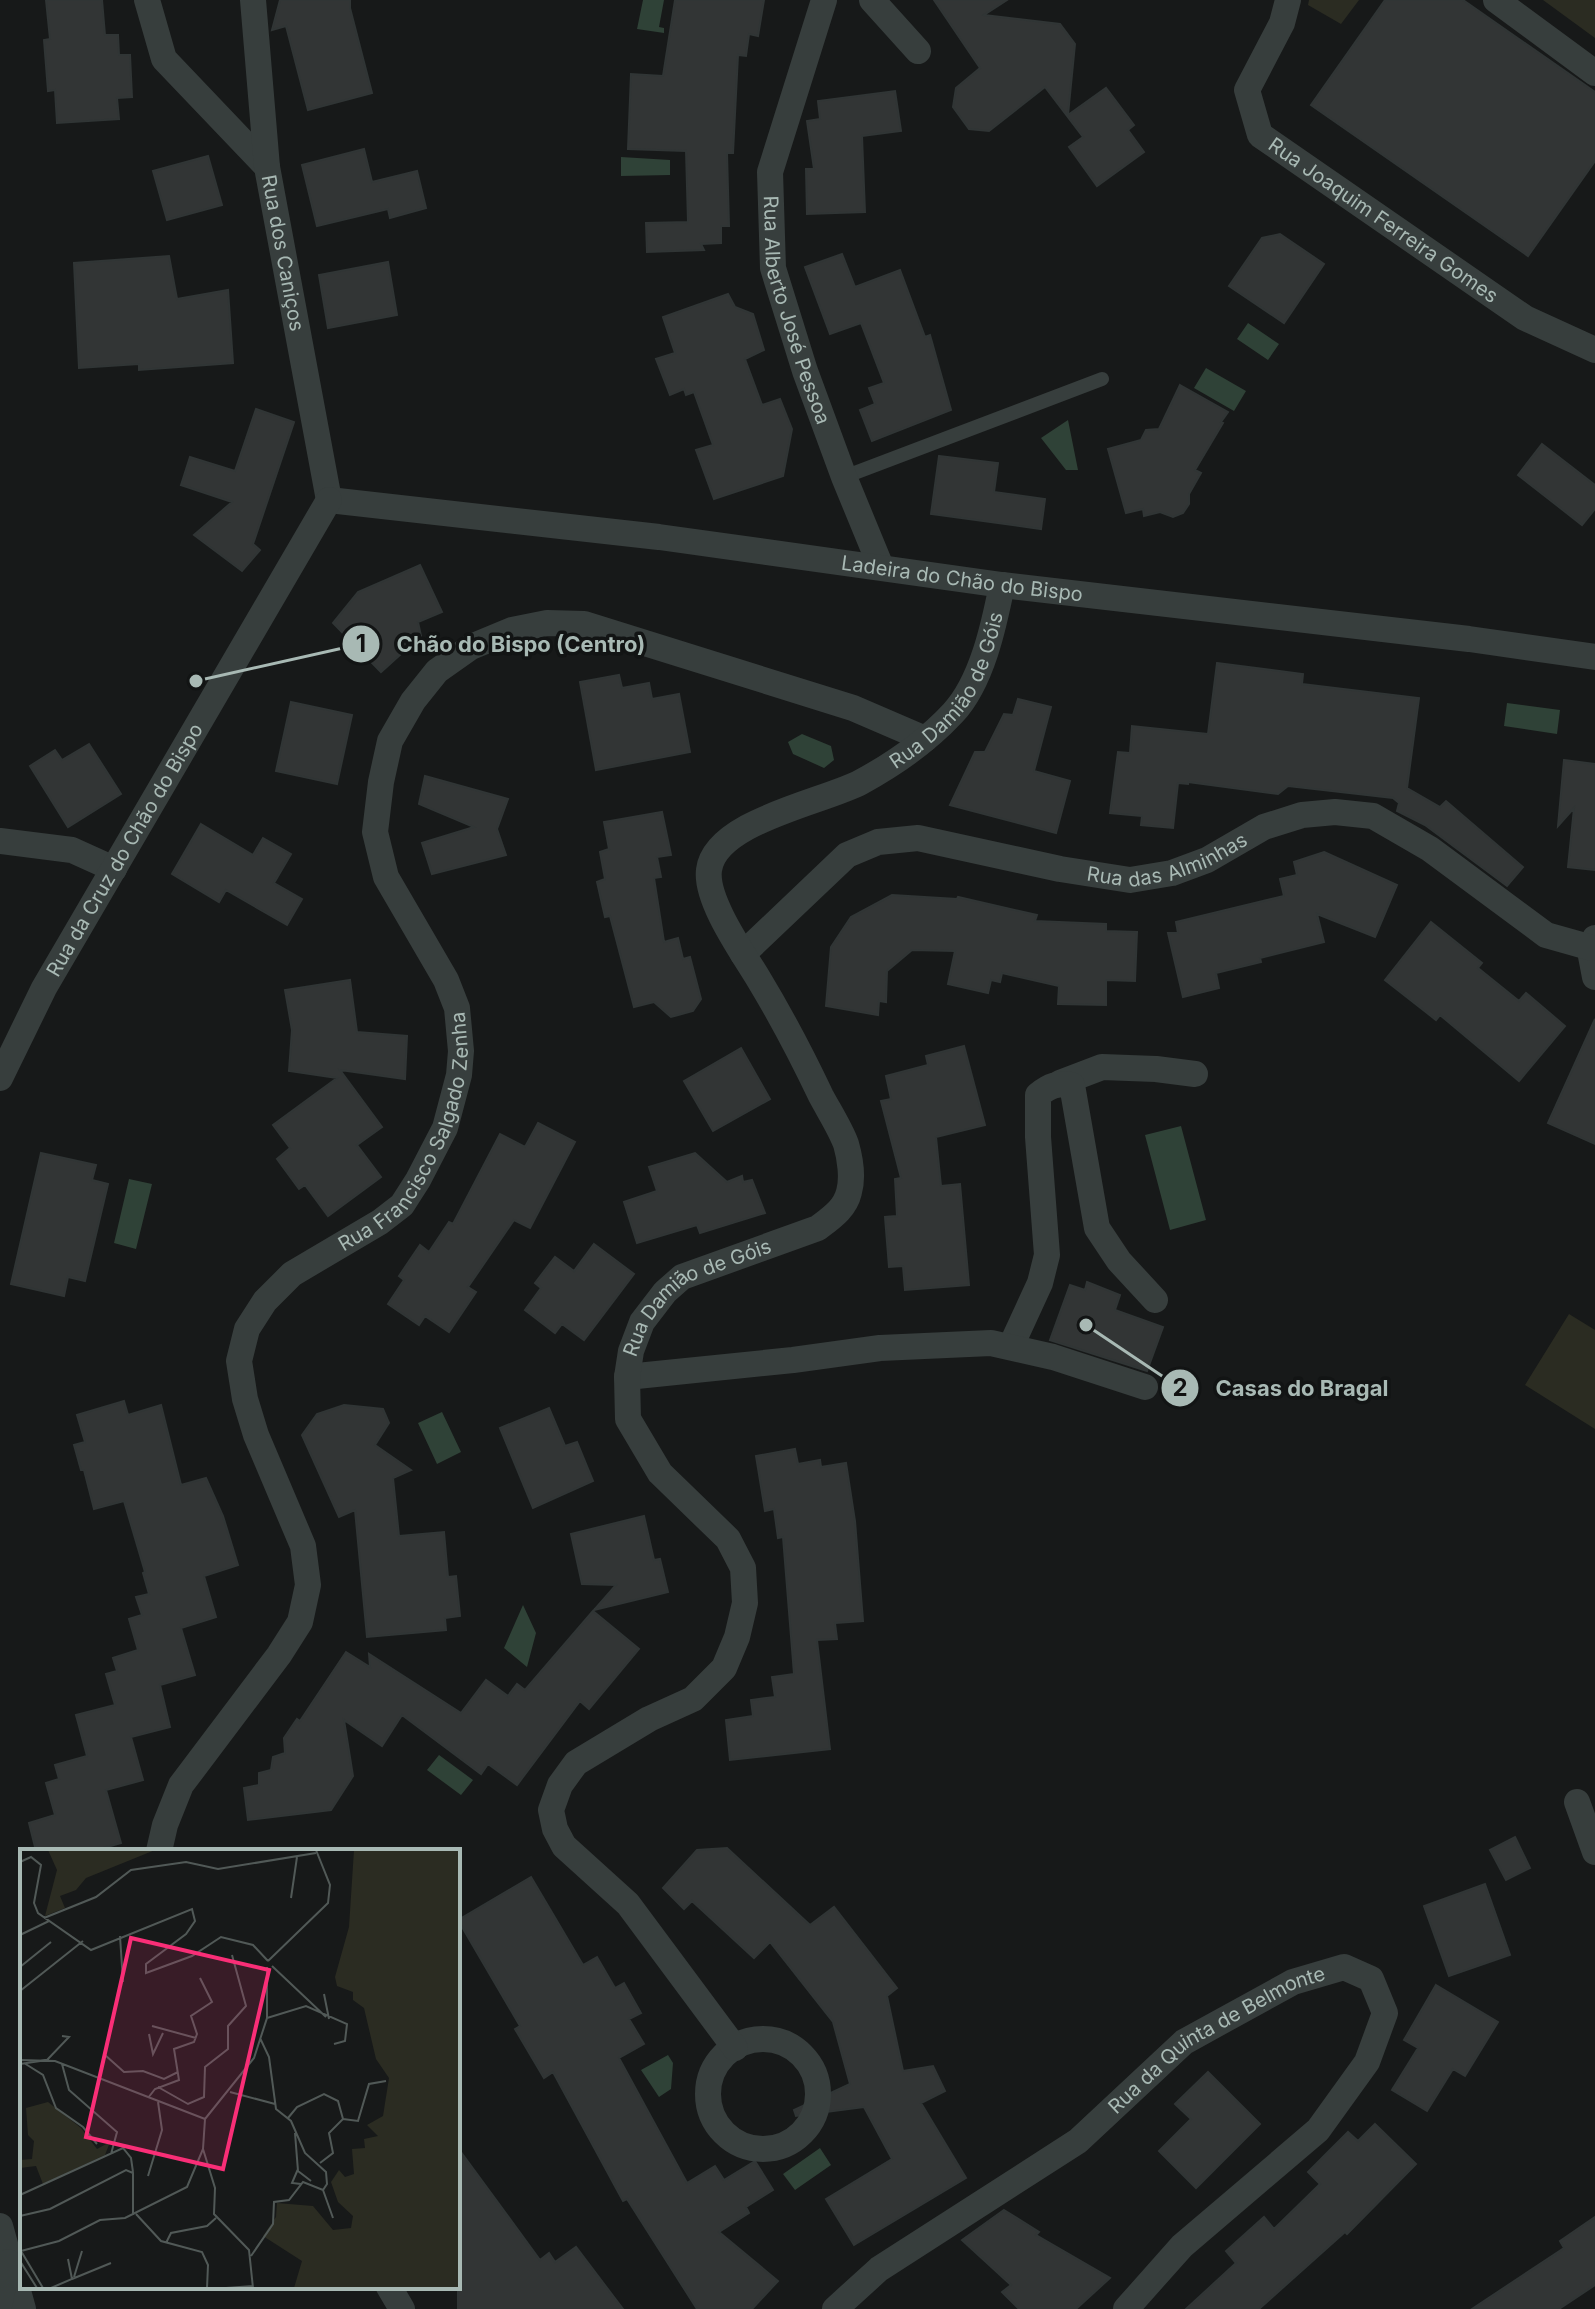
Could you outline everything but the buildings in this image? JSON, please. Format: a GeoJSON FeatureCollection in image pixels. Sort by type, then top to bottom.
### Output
{"type":"FeatureCollection","features":[{"type":"Feature","properties":{"kind":"street","name":"Rua dos Caniços"},"geometry":{"type":"LineString","coordinates":[[147,0],[164,59],[267,167],[329,500]]}},
{"type":"Feature","properties":{"kind":"street"},"geometry":{"type":"LineString","coordinates":[[253,0],[267,167]]}},
{"type":"Feature","properties":{"kind":"street","name":"Rua Alberto José Pessoa"},"geometry":{"type":"LineString","coordinates":[[824,0],[770,172],[773,268],[805,371],[881,567]]}},
{"type":"Feature","properties":{"kind":"street"},"geometry":{"type":"LineString","coordinates":[[872,0],[918,51]]}},
{"type":"Feature","properties":{"kind":"street","name":"Rua Joaquim Ferreira Gomes"},"geometry":{"type":"LineString","coordinates":[[1288,0],[1282,23],[1247,90],[1260,135],[1525,318],[1595,350]]}},
{"type":"Feature","properties":{"kind":"street"},"geometry":{"type":"LineString","coordinates":[[1496,0],[1595,73]]}},
{"type":"Feature","properties":{"kind":"street","name":"Ladeira do Chão do Bispo"},"geometry":{"type":"LineString","coordinates":[[329,500],[659,537],[1002,585],[1469,639],[1595,657]]}},
{"type":"Feature","properties":{"kind":"street","name":"Rua da Cruz do Chão do Bispo"},"geometry":{"type":"LineString","coordinates":[[0,1078],[44,988],[329,500]]}},
{"type":"Feature","properties":{"kind":"street","name":"Rua Damião de Góis"},"geometry":{"type":"LineString","coordinates":[[735,2048],[628,1904],[564,1846],[555,1829],[551,1810],[560,1785],[576,1763],[649,1719],[693,1699],[724,1668],[737,1637],[745,1603],[743,1568],[728,1539],[660,1473],[628,1419],[627,1377],[631,1351],[642,1322],[665,1292],[682,1277],[818,1228],[837,1214],[849,1193],[851,1172],[846,1145],[798,1049],[725,924],[710,884],[709,869],[714,854],[731,837],[760,820],[858,784],[925,739],[955,711],[973,681],[992,635],[1002,585]]}},
{"type":"Feature","properties":{"kind":"street","name":"Rua Francisco Salgado Zenha"},"geometry":{"type":"LineString","coordinates":[[159,1849],[165,1825],[181,1785],[279,1655],[300,1622],[308,1585],[303,1546],[256,1435],[245,1399],[239,1361],[247,1329],[265,1301],[292,1274],[380,1222],[402,1205],[445,1128],[459,1075],[461,1051],[457,1008],[446,980],[386,877],[375,832],[390,741],[413,701],[437,671],[471,647],[512,630],[547,623],[584,624],[853,708],[925,739]]}},
{"type":"Feature","properties":{"kind":"street","name":"Rua das Alminhas"},"geometry":{"type":"LineString","coordinates":[[743,954],[847,855],[878,842],[918,838],[1060,869],[1130,880],[1172,873],[1207,860],[1264,827],[1302,815],[1335,812],[1373,816],[1430,849],[1546,935],[1594,943],[1591,956],[1595,977]]}},
{"type":"Feature","properties":{"kind":"street"},"geometry":{"type":"LineString","coordinates":[[0,841],[72,850],[114,869]]}},
{"type":"Feature","properties":{"kind":"street"},"geometry":{"type":"LineString","coordinates":[[1011,1346],[1040,1283],[1047,1255],[1038,1095],[1046,1088],[1102,1067],[1195,1074]]}},
{"type":"Feature","properties":{"kind":"street"},"geometry":{"type":"LineString","coordinates":[[1060,1083],[1072,1085],[1097,1228],[1119,1261],[1155,1300]]}},
{"type":"Feature","properties":{"kind":"street"},"geometry":{"type":"LineString","coordinates":[[627,1377],[880,1348],[965,1342],[1011,1346],[1145,1387]]}},
{"type":"Feature","properties":{"kind":"street"},"geometry":{"type":"LineString","coordinates":[[1577,1802],[1595,1852]]}},
{"type":"Feature","properties":{"kind":"street","name":"Rua da Quinta de Belmonte"},"geometry":{"type":"LineString","coordinates":[[835,2309],[879,2269],[1078,2141],[1184,2042],[1293,1982],[1344,1967],[1371,1979],[1385,2013],[1367,2062],[1318,2130],[1182,2246],[1126,2309]]}},
{"type":"Feature","properties":{"kind":"street"},"geometry":{"type":"LineString","coordinates":[[762,2039],[781,2042],[798,2051],[811,2066],[817,2084],[818,2103],[812,2121],[799,2136],[783,2146],[764,2149],[745,2146],[717,2125],[710,2108],[708,2089],[714,2070],[735,2048],[762,2039]]}},
{"type":"Feature","properties":{"kind":"street"},"geometry":{"type":"LineString","coordinates":[[0,2226],[23,2309]]}},
{"type":"Feature","properties":{"kind":"street"},"geometry":{"type":"LineString","coordinates":[[0,2302],[9,2259]]}},
{"type":"Feature","properties":{"kind":"street"},"geometry":{"type":"LineString","coordinates":[[390,2289],[402,2309]]}},
{"type":"Feature","properties":{"kind":"lane"},"geometry":{"type":"LineString","coordinates":[[844,477],[1102,379]]}},
{"type":"Feature","properties":{"kind":"shaded area"},"geometry":{"type":"Polygon","coordinates":[[[643,0],[664,0],[659,27],[664,28],[664,33],[637,29],[643,0]]]}},
{"type":"Feature","properties":{"kind":"shaded area"},"geometry":{"type":"Polygon","coordinates":[[[1309,0],[1359,0],[1341,24],[1308,5],[1309,0]]]}},
{"type":"Feature","properties":{"kind":"shaded area"},"geometry":{"type":"Polygon","coordinates":[[[1543,0],[1595,0],[1595,38],[1543,0]]]}},
{"type":"Feature","properties":{"kind":"shaded area"},"geometry":{"type":"Polygon","coordinates":[[[621,157],[670,160],[670,175],[621,176],[621,157]]]}},
{"type":"Feature","properties":{"kind":"shaded area"},"geometry":{"type":"Polygon","coordinates":[[[1248,323],[1279,344],[1268,360],[1237,339],[1248,323]]]}},
{"type":"Feature","properties":{"kind":"shaded area"},"geometry":{"type":"Polygon","coordinates":[[[1206,368],[1246,391],[1234,411],[1194,388],[1206,368]]]}},
{"type":"Feature","properties":{"kind":"shaded area"},"geometry":{"type":"Polygon","coordinates":[[[1068,420],[1078,470],[1066,470],[1041,438],[1068,420]]]}},
{"type":"Feature","properties":{"kind":"shaded area"},"geometry":{"type":"Polygon","coordinates":[[[1507,703],[1560,710],[1557,734],[1504,726],[1507,703]]]}},
{"type":"Feature","properties":{"kind":"shaded area"},"geometry":{"type":"Polygon","coordinates":[[[802,734],[831,746],[834,760],[824,768],[793,754],[788,742],[802,734]]]}},
{"type":"Feature","properties":{"kind":"shaded area"},"geometry":{"type":"Polygon","coordinates":[[[1181,1126],[1206,1220],[1170,1230],[1145,1135],[1181,1126]]]}},
{"type":"Feature","properties":{"kind":"shaded area"},"geometry":{"type":"Polygon","coordinates":[[[129,1179],[152,1184],[136,1249],[114,1243],[129,1179]]]}},
{"type":"Feature","properties":{"kind":"shaded area"},"geometry":{"type":"Polygon","coordinates":[[[1569,1314],[1595,1330],[1595,1429],[1525,1385],[1569,1314]]]}},
{"type":"Feature","properties":{"kind":"shaded area"},"geometry":{"type":"Polygon","coordinates":[[[442,1412],[461,1452],[437,1464],[418,1423],[442,1412]]]}},
{"type":"Feature","properties":{"kind":"shaded area"},"geometry":{"type":"Polygon","coordinates":[[[523,1605],[536,1633],[527,1667],[504,1648],[523,1605]]]}},
{"type":"Feature","properties":{"kind":"shaded area"},"geometry":{"type":"Polygon","coordinates":[[[439,1755],[473,1780],[461,1795],[427,1770],[439,1755]]]}},
{"type":"Feature","properties":{"kind":"shaded area"},"geometry":{"type":"Polygon","coordinates":[[[668,2055],[673,2063],[671,2089],[659,2097],[641,2070],[668,2055]]]}},
{"type":"Feature","properties":{"kind":"shaded area"},"geometry":{"type":"Polygon","coordinates":[[[820,2148],[831,2165],[795,2190],[783,2174],[820,2148]]]}},
{"type":"Feature","properties":{"kind":"place","name":"Chão do Bispo (Centro)"},"geometry":{"type":"Point","coordinates":[196,681]}},
{"type":"Feature","properties":{"kind":"place","name":"Casas do Bragal"},"geometry":{"type":"Point","coordinates":[1086,1325]}}]}
